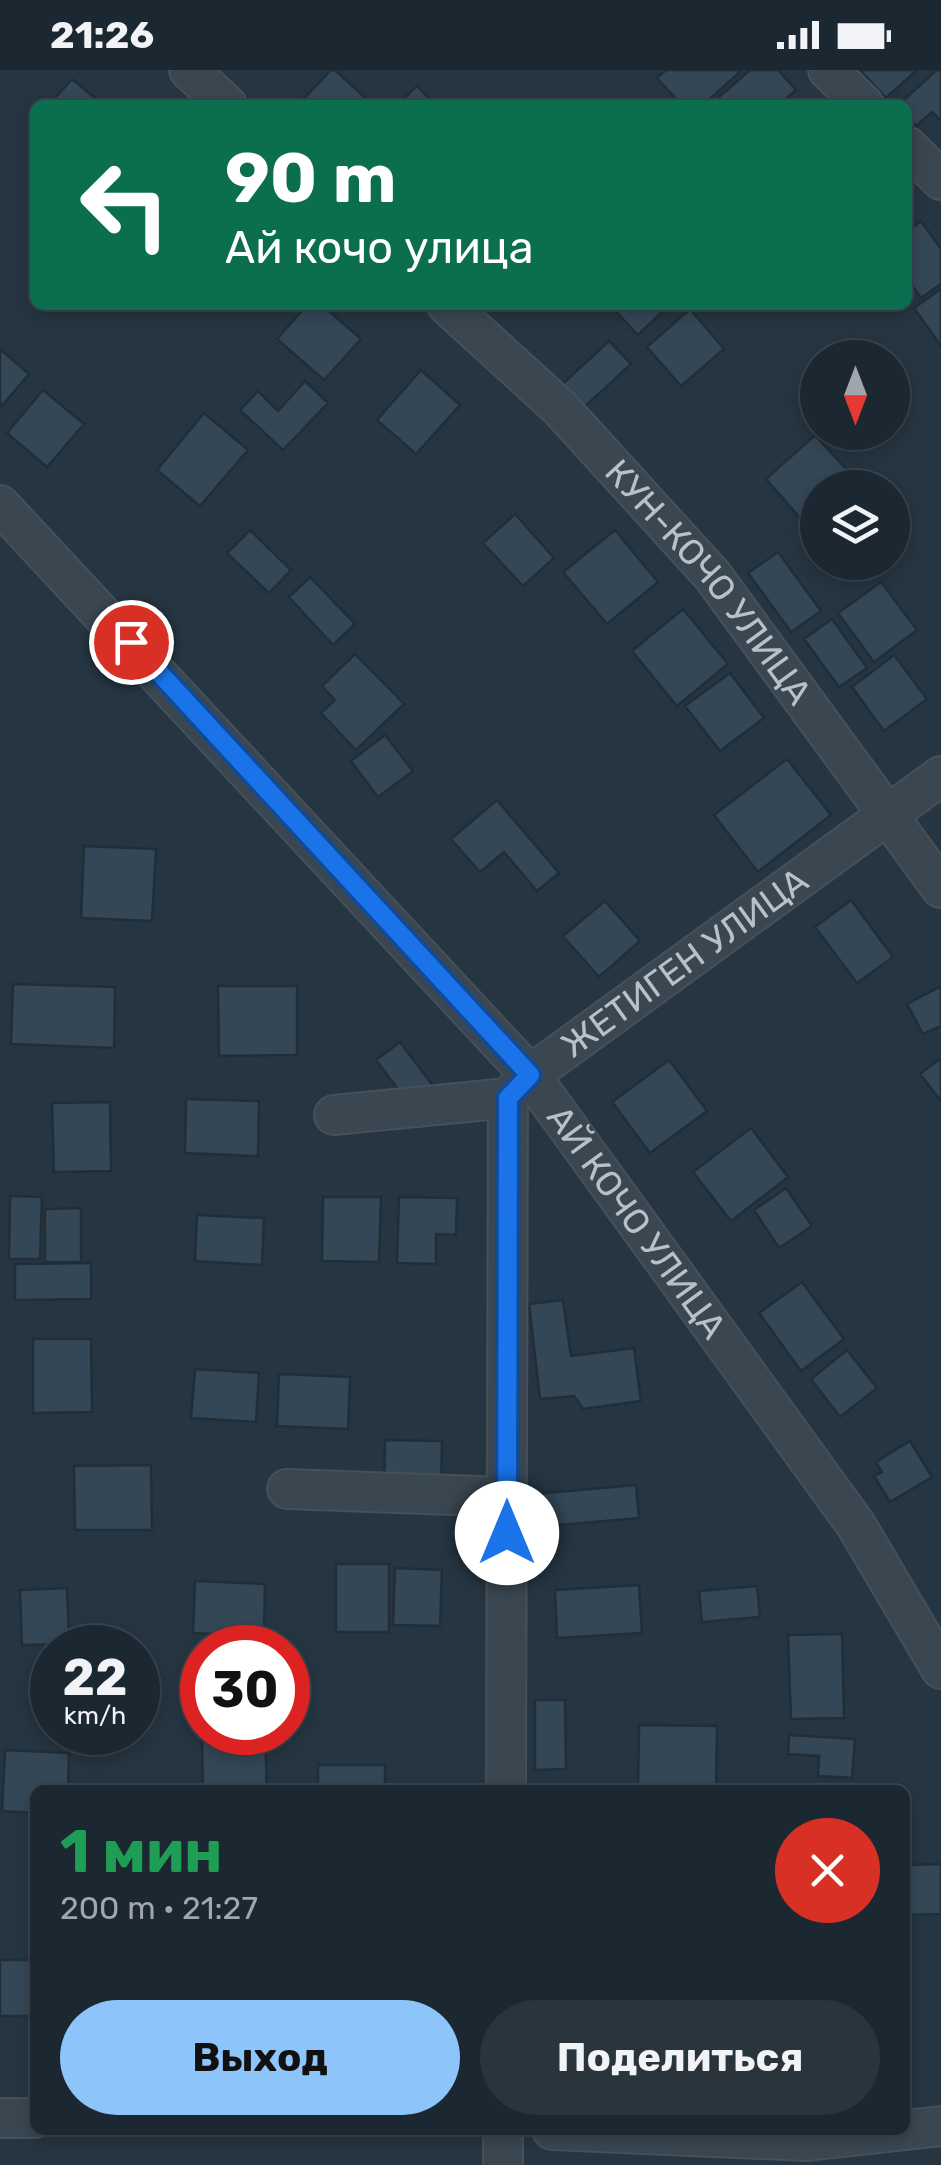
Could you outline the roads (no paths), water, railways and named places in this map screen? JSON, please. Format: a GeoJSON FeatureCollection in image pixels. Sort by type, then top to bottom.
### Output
{"type":"FeatureCollection","features":[{"type":"Feature","properties":{"kind":"street"},"geometry":{"type":"LineString","coordinates":[[189,70],[222,100]]}},
{"type":"Feature","properties":{"kind":"street"},"geometry":{"type":"LineString","coordinates":[[828,70],[859,100]]}},
{"type":"Feature","properties":{"kind":"street"},"geometry":{"type":"LineString","coordinates":[[912,152],[941,180]]}},
{"type":"Feature","properties":{"kind":"street","name":"КУН-КОЧО УЛИЦА"},"geometry":{"type":"LineString","coordinates":[[452,310],[560,408],[712,575],[941,888]]}},
{"type":"Feature","properties":{"kind":"street","name":"АЙ КОЧО УЛИЦА"},"geometry":{"type":"LineString","coordinates":[[0,505],[519,1087],[856,1525],[941,1669]]}},
{"type":"Feature","properties":{"kind":"street","name":"ЖЕТИГЕН УЛИЦА"},"geometry":{"type":"LineString","coordinates":[[519,1087],[941,776]]}},
{"type":"Feature","properties":{"kind":"street"},"geometry":{"type":"LineString","coordinates":[[334,1116],[519,1087],[507,1496],[506,1785]]}},
{"type":"Feature","properties":{"kind":"street"},"geometry":{"type":"LineString","coordinates":[[287,1490],[507,1496]]}},
{"type":"Feature","properties":{"kind":"street"},"geometry":{"type":"LineString","coordinates":[[0,2118],[30,2118]]}},
{"type":"Feature","properties":{"kind":"street"},"geometry":{"type":"LineString","coordinates":[[910,2129],[941,2126]]}},
{"type":"Feature","properties":{"kind":"street"},"geometry":{"type":"LineString","coordinates":[[503,2135],[503,2165]]}},
{"type":"Feature","properties":{"kind":"street"},"geometry":{"type":"LineString","coordinates":[[668,2135],[807,2141],[861,2135]]}}]}
